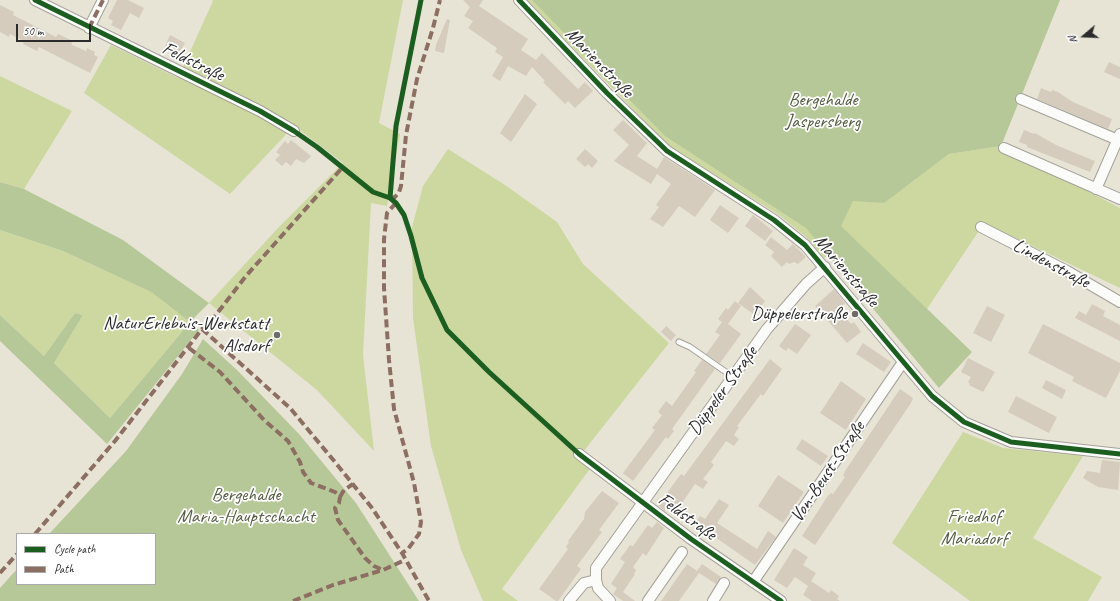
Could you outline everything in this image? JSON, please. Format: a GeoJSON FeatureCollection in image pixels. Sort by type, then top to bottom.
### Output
{"type":"FeatureCollection","features":[{"type":"Feature","properties":{"kind":"street","name":"Feldstraße"},"geometry":{"type":"LineString","coordinates":[[35,0],[89,28],[260,111],[294,131]]}},
{"type":"Feature","properties":{"kind":"street"},"geometry":{"type":"LineString","coordinates":[[89,28],[103,0]]}},
{"type":"Feature","properties":{"kind":"street","name":"Marienstraße"},"geometry":{"type":"LineString","coordinates":[[519,0],[607,93],[667,151],[774,220],[805,245],[932,396],[964,422],[984,432],[1011,442],[1120,454]]}},
{"type":"Feature","properties":{"kind":"street"},"geometry":{"type":"LineString","coordinates":[[1021,99],[1119,137],[1096,189]]}},
{"type":"Feature","properties":{"kind":"street"},"geometry":{"type":"LineString","coordinates":[[1004,148],[1120,199]]}},
{"type":"Feature","properties":{"kind":"street","name":"Lindenstraße"},"geometry":{"type":"LineString","coordinates":[[981,228],[1067,271],[1120,302]]}},
{"type":"Feature","properties":{"kind":"street","name":"Düppeler Straße"},"geometry":{"type":"LineString","coordinates":[[596,580],[596,568],[733,377],[786,305],[825,267]]}},
{"type":"Feature","properties":{"kind":"street","name":"Von-Beust-Straße"},"geometry":{"type":"LineString","coordinates":[[753,582],[903,362]]}},
{"type":"Feature","properties":{"kind":"street","name":"Feldstraße"},"geometry":{"type":"LineString","coordinates":[[579,454],[691,539],[781,601]]}},
{"type":"Feature","properties":{"kind":"street"},"geometry":{"type":"LineString","coordinates":[[648,601],[682,552]]}},
{"type":"Feature","properties":{"kind":"street"},"geometry":{"type":"LineString","coordinates":[[569,601],[584,583],[596,580],[598,588],[610,601]]}},
{"type":"Feature","properties":{"kind":"street"},"geometry":{"type":"LineString","coordinates":[[713,601],[724,583]]}},
{"type":"Feature","properties":{"kind":"lane"},"geometry":{"type":"LineString","coordinates":[[679,342],[690,347],[733,377]]}},
{"type":"Feature","properties":{"kind":"green space"},"geometry":{"type":"Polygon","coordinates":[[[212,0],[403,0],[379,123],[400,134],[387,206],[371,203],[363,355],[374,451],[317,390],[209,303],[278,228],[343,163],[294,126],[230,194],[84,93],[111,45],[178,78],[213,1],[212,0]]]}},
{"type":"Feature","properties":{"kind":"green space","name":"Bergehalde Jaspersberg"},"geometry":{"type":"Polygon","coordinates":[[[526,0],[1059,0],[968,130],[910,183],[949,154],[1001,146],[1120,208],[1120,288],[984,223],[927,309],[852,237],[824,258],[806,237],[779,215],[669,146],[526,0]]]}},
{"type":"Feature","properties":{"kind":"green space","name":"Bergehalde Jaspersberg"},"geometry":{"type":"Polygon","coordinates":[[[532,0],[1060,0],[1001,146],[949,154],[884,203],[853,201],[841,226],[972,352],[939,388],[806,228],[665,136],[532,0]]]}},
{"type":"Feature","properties":{"kind":"green space"},"geometry":{"type":"Polygon","coordinates":[[[0,76],[72,111],[24,189],[0,182],[0,76]]]}},
{"type":"Feature","properties":{"kind":"green space"},"geometry":{"type":"Polygon","coordinates":[[[448,149],[505,185],[557,222],[583,264],[669,343],[579,457],[592,466],[502,589],[518,601],[483,601],[461,550],[431,446],[413,318],[412,227],[423,186],[448,149]]]}},
{"type":"Feature","properties":{"kind":"green space"},"geometry":{"type":"Polygon","coordinates":[[[0,182],[24,189],[123,240],[209,303],[190,322],[151,292],[63,251],[0,230],[0,182]]]}},
{"type":"Feature","properties":{"kind":"green space"},"geometry":{"type":"Polygon","coordinates":[[[0,230],[63,251],[151,292],[190,322],[110,418],[54,363],[83,315],[75,313],[44,356],[0,315],[0,230]]]}},
{"type":"Feature","properties":{"kind":"green space"},"geometry":{"type":"Polygon","coordinates":[[[75,313],[83,315],[54,363],[110,418],[190,322],[199,330],[107,444],[0,341],[0,315],[44,356],[75,313]]]}},
{"type":"Feature","properties":{"kind":"green space","name":"Bergehalde Maria-Hauptschacht"},"geometry":{"type":"Polygon","coordinates":[[[203,339],[237,370],[299,434],[356,503],[419,601],[0,601],[0,588],[16,570],[16,585],[156,585],[156,533],[50,533],[126,451],[182,374],[203,339]]]}},
{"type":"Feature","properties":{"kind":"green space","name":"Friedhof Mariadorf"},"geometry":{"type":"Polygon","coordinates":[[[963,432],[1003,448],[1083,456],[1033,538],[1102,577],[1088,601],[970,601],[892,543],[963,432]]]}},
{"type":"Feature","properties":{"kind":"building"},"geometry":{"type":"Polygon","coordinates":[[[117,0],[128,0],[144,8],[139,18],[130,13],[121,30],[111,25],[113,21],[108,18],[117,0]]]}},
{"type":"Feature","properties":{"kind":"building"},"geometry":{"type":"Polygon","coordinates":[[[463,0],[483,0],[479,6],[528,39],[521,50],[536,60],[542,53],[578,89],[585,82],[593,91],[575,108],[568,101],[565,104],[543,82],[545,81],[532,67],[526,76],[508,66],[500,81],[492,76],[503,57],[495,52],[497,48],[468,28],[473,21],[464,16],[470,7],[463,0]]]}},
{"type":"Feature","properties":{"kind":"building"},"geometry":{"type":"Polygon","coordinates":[[[0,5],[14,12],[13,15],[56,37],[58,34],[71,40],[72,45],[86,51],[87,48],[95,52],[94,55],[98,57],[90,73],[39,47],[37,51],[23,44],[24,41],[10,34],[9,37],[0,32],[0,5]]]}},
{"type":"Feature","properties":{"kind":"building"},"geometry":{"type":"Polygon","coordinates":[[[447,19],[450,20],[444,53],[435,51],[436,45],[447,19]]]}},
{"type":"Feature","properties":{"kind":"building"},"geometry":{"type":"Polygon","coordinates":[[[170,35],[185,43],[177,56],[164,49],[170,35]]]}},
{"type":"Feature","properties":{"kind":"building"},"geometry":{"type":"Polygon","coordinates":[[[1109,62],[1120,67],[1120,79],[1104,72],[1109,62]]]}},
{"type":"Feature","properties":{"kind":"building"},"geometry":{"type":"Polygon","coordinates":[[[1041,88],[1051,92],[1052,90],[1058,92],[1073,102],[1112,119],[1108,129],[1037,99],[1041,88]]]}},
{"type":"Feature","properties":{"kind":"building"},"geometry":{"type":"Polygon","coordinates":[[[525,94],[537,104],[511,142],[500,133],[525,94]]]}},
{"type":"Feature","properties":{"kind":"building"},"geometry":{"type":"Polygon","coordinates":[[[623,120],[647,143],[637,156],[657,169],[664,157],[715,190],[695,217],[679,206],[663,227],[650,219],[659,207],[656,205],[671,184],[657,174],[651,184],[614,161],[629,145],[613,130],[623,120]]]}},
{"type":"Feature","properties":{"kind":"building"},"geometry":{"type":"Polygon","coordinates":[[[1024,130],[1034,134],[1035,133],[1056,145],[1095,161],[1090,172],[1027,147],[1027,145],[1019,142],[1024,130]]]}},
{"type":"Feature","properties":{"kind":"building"},"geometry":{"type":"Polygon","coordinates":[[[291,140],[311,156],[304,163],[296,159],[291,166],[286,162],[282,166],[275,160],[280,155],[276,152],[285,141],[288,144],[291,140]]]}},
{"type":"Feature","properties":{"kind":"building"},"geometry":{"type":"Polygon","coordinates":[[[585,149],[598,161],[592,168],[588,164],[585,167],[576,159],[585,149]]]}},
{"type":"Feature","properties":{"kind":"building"},"geometry":{"type":"Polygon","coordinates":[[[720,205],[739,218],[728,233],[710,220],[720,205]]]}},
{"type":"Feature","properties":{"kind":"building"},"geometry":{"type":"Polygon","coordinates":[[[753,215],[773,231],[765,241],[745,226],[753,215]]]}},
{"type":"Feature","properties":{"kind":"building"},"geometry":{"type":"Polygon","coordinates":[[[771,237],[787,250],[793,244],[806,257],[798,264],[794,262],[789,264],[787,262],[782,267],[771,256],[774,252],[765,245],[771,237]]]}},
{"type":"Feature","properties":{"kind":"building"},"geometry":{"type":"Polygon","coordinates":[[[750,287],[765,301],[755,315],[738,303],[750,287]]]}},
{"type":"Feature","properties":{"kind":"building"},"geometry":{"type":"Polygon","coordinates":[[[834,289],[845,303],[838,309],[851,324],[854,322],[861,332],[847,343],[815,306],[834,289]]]}},
{"type":"Feature","properties":{"kind":"building"},"geometry":{"type":"Polygon","coordinates":[[[735,301],[741,306],[728,324],[741,334],[720,363],[706,354],[720,335],[715,332],[722,322],[718,319],[726,308],[728,310],[735,301]]]}},
{"type":"Feature","properties":{"kind":"building"},"geometry":{"type":"Polygon","coordinates":[[[1092,304],[1105,311],[1103,316],[1120,325],[1120,341],[1075,318],[1079,311],[1086,315],[1092,304]]]}},
{"type":"Feature","properties":{"kind":"building"},"geometry":{"type":"Polygon","coordinates":[[[987,306],[1005,315],[991,342],[973,333],[987,306]]]}},
{"type":"Feature","properties":{"kind":"building"},"geometry":{"type":"Polygon","coordinates":[[[795,324],[811,335],[797,354],[788,348],[786,351],[779,346],[795,324]]]}},
{"type":"Feature","properties":{"kind":"building"},"geometry":{"type":"Polygon","coordinates":[[[1043,324],[1120,363],[1120,371],[1106,398],[1072,381],[1074,377],[1028,353],[1043,324]]]}},
{"type":"Feature","properties":{"kind":"building"},"geometry":{"type":"Polygon","coordinates":[[[666,326],[676,335],[671,341],[661,332],[666,326]]]}},
{"type":"Feature","properties":{"kind":"building"},"geometry":{"type":"Polygon","coordinates":[[[863,343],[891,362],[884,372],[856,354],[863,343]]]}},
{"type":"Feature","properties":{"kind":"building"},"geometry":{"type":"Polygon","coordinates":[[[968,358],[995,372],[983,392],[969,385],[970,384],[968,382],[971,377],[961,372],[968,358]]]}},
{"type":"Feature","properties":{"kind":"building"},"geometry":{"type":"Polygon","coordinates":[[[770,359],[782,369],[763,396],[761,394],[737,426],[739,427],[734,435],[739,439],[734,446],[726,441],[711,462],[714,465],[703,479],[708,482],[703,489],[695,484],[680,506],[687,511],[682,517],[668,506],[665,511],[658,505],[681,474],[684,476],[770,359]]]}},
{"type":"Feature","properties":{"kind":"building"},"geometry":{"type":"Polygon","coordinates":[[[702,360],[715,369],[672,429],[674,431],[668,439],[666,437],[633,481],[623,473],[655,430],[652,428],[662,415],[658,412],[666,401],[672,406],[696,372],[694,371],[702,360]]]}},
{"type":"Feature","properties":{"kind":"building"},"geometry":{"type":"Polygon","coordinates":[[[1046,380],[1066,390],[1062,399],[1042,388],[1046,380]]]}},
{"type":"Feature","properties":{"kind":"building"},"geometry":{"type":"Polygon","coordinates":[[[841,381],[866,399],[846,430],[820,413],[841,381]]]}},
{"type":"Feature","properties":{"kind":"building"},"geometry":{"type":"Polygon","coordinates":[[[900,389],[913,398],[911,403],[815,545],[802,536],[827,497],[831,493],[833,494],[845,477],[843,476],[845,471],[900,389]]]}},
{"type":"Feature","properties":{"kind":"building"},"geometry":{"type":"Polygon","coordinates":[[[1016,396],[1057,417],[1049,433],[1008,412],[1016,396]]]}},
{"type":"Feature","properties":{"kind":"building"},"geometry":{"type":"Polygon","coordinates":[[[802,439],[828,456],[821,466],[796,449],[802,439]]]}},
{"type":"Feature","properties":{"kind":"building"},"geometry":{"type":"Polygon","coordinates":[[[1102,460],[1120,462],[1118,490],[1098,487],[1083,478],[1087,471],[1100,473],[1102,460]]]}},
{"type":"Feature","properties":{"kind":"building"},"geometry":{"type":"Polygon","coordinates":[[[778,475],[804,492],[783,523],[758,506],[778,475]]]}},
{"type":"Feature","properties":{"kind":"building"},"geometry":{"type":"Polygon","coordinates":[[[602,491],[619,503],[599,530],[602,532],[577,566],[581,569],[558,601],[556,601],[539,589],[568,549],[566,547],[569,542],[568,541],[584,519],[585,512],[602,491]]]}},
{"type":"Feature","properties":{"kind":"building"},"geometry":{"type":"Polygon","coordinates":[[[719,499],[729,505],[717,523],[757,549],[768,531],[776,537],[755,565],[695,523],[700,516],[705,519],[719,499]]]}},
{"type":"Feature","properties":{"kind":"building"},"geometry":{"type":"Polygon","coordinates":[[[657,522],[664,528],[646,556],[643,553],[633,567],[636,570],[635,574],[623,592],[635,601],[623,601],[613,594],[617,588],[611,584],[625,562],[620,559],[630,545],[633,546],[648,525],[652,528],[657,522]]]}},
{"type":"Feature","properties":{"kind":"building"},"geometry":{"type":"Polygon","coordinates":[[[794,548],[808,557],[803,565],[816,573],[808,586],[795,577],[787,588],[774,580],[794,548]]]}},
{"type":"Feature","properties":{"kind":"building"},"geometry":{"type":"Polygon","coordinates":[[[687,564],[697,571],[702,564],[721,577],[716,584],[699,573],[679,601],[661,601],[687,564]]]}},
{"type":"Feature","properties":{"kind":"building"},"geometry":{"type":"Polygon","coordinates":[[[811,581],[829,593],[831,590],[839,596],[837,599],[840,601],[812,601],[803,595],[811,581]]]}},
{"type":"Feature","properties":{"kind":"marked path"},"geometry":{"type":"LineString","coordinates":[[89,28],[103,0]]}},
{"type":"Feature","properties":{"kind":"marked path"},"geometry":{"type":"LineString","coordinates":[[390,198],[395,197],[401,186],[406,135],[417,79],[440,0]]}},
{"type":"Feature","properties":{"kind":"marked path"},"geometry":{"type":"LineString","coordinates":[[36,533],[115,441],[202,329],[212,320],[246,276],[342,168]]}},
{"type":"Feature","properties":{"kind":"marked path"},"geometry":{"type":"LineString","coordinates":[[396,203],[387,213],[384,239],[384,288],[389,360],[394,409],[414,483],[421,522],[419,534],[408,549],[402,553]]}},
{"type":"Feature","properties":{"kind":"marked path"},"geometry":{"type":"LineString","coordinates":[[202,329],[290,408],[372,508],[402,553],[429,601]]}},
{"type":"Feature","properties":{"kind":"marked path"},"geometry":{"type":"LineString","coordinates":[[189,348],[220,372],[264,420],[288,441],[300,462],[303,472],[311,483],[335,492],[340,497],[339,503],[335,508],[338,520],[365,558],[374,566],[383,570]]}},
{"type":"Feature","properties":{"kind":"marked path"},"geometry":{"type":"LineString","coordinates":[[340,497],[344,490],[353,484]]}},
{"type":"Feature","properties":{"kind":"marked path"},"geometry":{"type":"LineString","coordinates":[[0,573],[16,555]]}},
{"type":"Feature","properties":{"kind":"marked path"},"geometry":{"type":"LineString","coordinates":[[293,601],[333,585],[383,570],[405,560]]}},
{"type":"Feature","properties":{"kind":"cycle path"},"geometry":{"type":"LineString","coordinates":[[35,0],[260,111],[294,131],[317,147],[373,192],[390,198],[396,203],[404,215],[422,278],[447,330],[489,372],[579,454],[691,539],[781,601]]}},
{"type":"Feature","properties":{"kind":"cycle path"},"geometry":{"type":"LineString","coordinates":[[390,198],[396,126],[421,0]]}},
{"type":"Feature","properties":{"kind":"cycle path"},"geometry":{"type":"LineString","coordinates":[[519,0],[607,93],[667,151],[774,220],[805,245],[932,396],[964,422],[1011,442],[1120,454]]}},
{"type":"Feature","properties":{"kind":"place","name":"Düppelerstraße"},"geometry":{"type":"Point","coordinates":[855,314]}},
{"type":"Feature","properties":{"kind":"place","name":"NaturErlebnis-Werkstatt Alsdorf"},"geometry":{"type":"Point","coordinates":[277,335]}}]}
